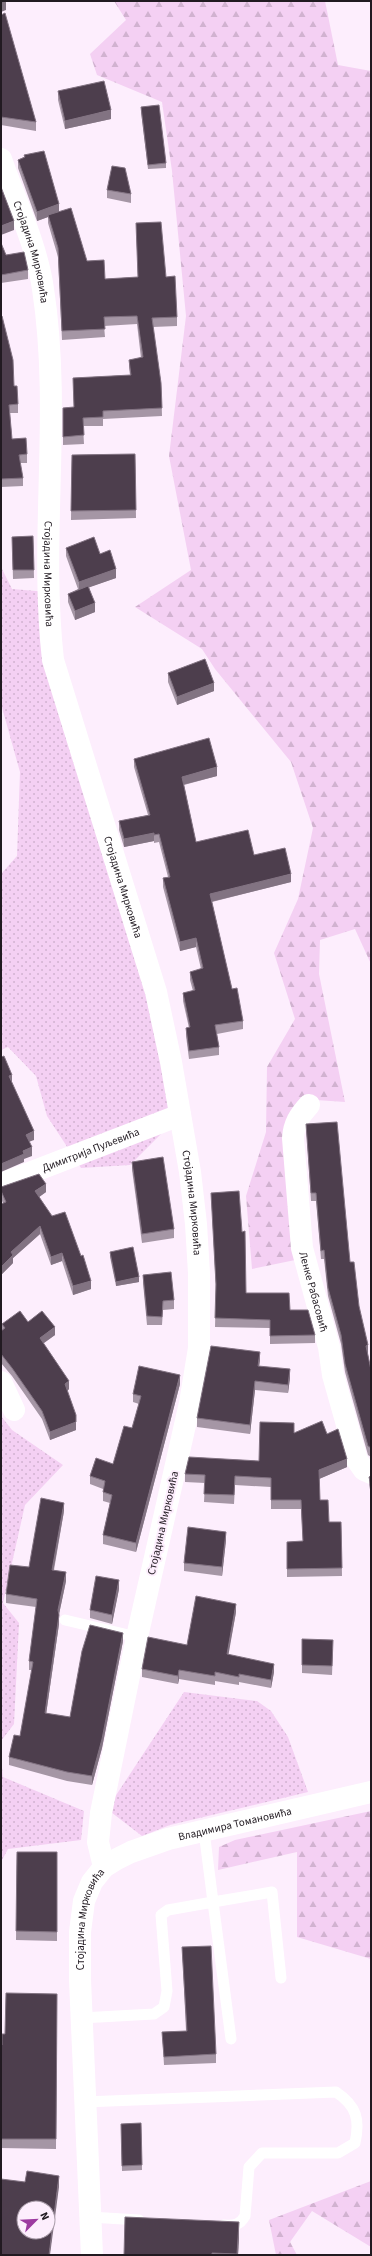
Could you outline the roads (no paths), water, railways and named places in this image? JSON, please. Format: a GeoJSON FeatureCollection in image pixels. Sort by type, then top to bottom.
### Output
{"type":"FeatureCollection","features":[{"type":"Feature","properties":{"kind":"street","name":"Стојадина Мирковића"},"geometry":{"type":"LineString","coordinates":[[1,159],[32,246],[43,288],[50,389],[48,617],[53,660],[156,992],[180,1115],[196,1224],[199,1289],[199,1348],[190,1404],[137,1637],[101,1813],[98,1842],[104,1867],[92,1882],[84,1901],[80,1932],[84,2102],[92,2255]]}},
{"type":"Feature","properties":{"kind":"street","name":"Ленке Рабасовић"},"geometry":{"type":"LineString","coordinates":[[309,1105],[298,1117],[294,1128],[293,1138],[302,1248],[329,1347],[333,1375],[358,1460],[364,1470],[371,1473]]}},
{"type":"Feature","properties":{"kind":"street","name":"Димитрија Пуљевића"},"geometry":{"type":"LineString","coordinates":[[1,1184],[180,1115]]}},
{"type":"Feature","properties":{"kind":"street"},"geometry":{"type":"LineString","coordinates":[[1,1382],[14,1410]]}},
{"type":"Feature","properties":{"kind":"street","name":"Владимира Томановића"},"geometry":{"type":"LineString","coordinates":[[104,1867],[131,1852],[168,1839],[371,1792]]}},
{"type":"Feature","properties":{"kind":"lane"},"geometry":{"type":"LineString","coordinates":[[65,1620],[137,1637]]}},
{"type":"Feature","properties":{"kind":"lane"},"geometry":{"type":"LineString","coordinates":[[204,1831],[231,2039]]}},
{"type":"Feature","properties":{"kind":"lane"},"geometry":{"type":"LineString","coordinates":[[81,2018],[154,2014],[164,2007],[167,1990],[161,1915],[168,1910],[272,1892],[281,1978]]}},
{"type":"Feature","properties":{"kind":"lane"},"geometry":{"type":"LineString","coordinates":[[84,2102],[336,2092],[344,2098],[354,2110],[359,2126],[355,2143],[338,2153],[262,2153],[249,2167],[245,2216],[242,2222],[233,2226],[209,2224]]}},
{"type":"Feature","properties":{"kind":"lane"},"geometry":{"type":"LineString","coordinates":[[90,2216],[153,2221]]}}]}
